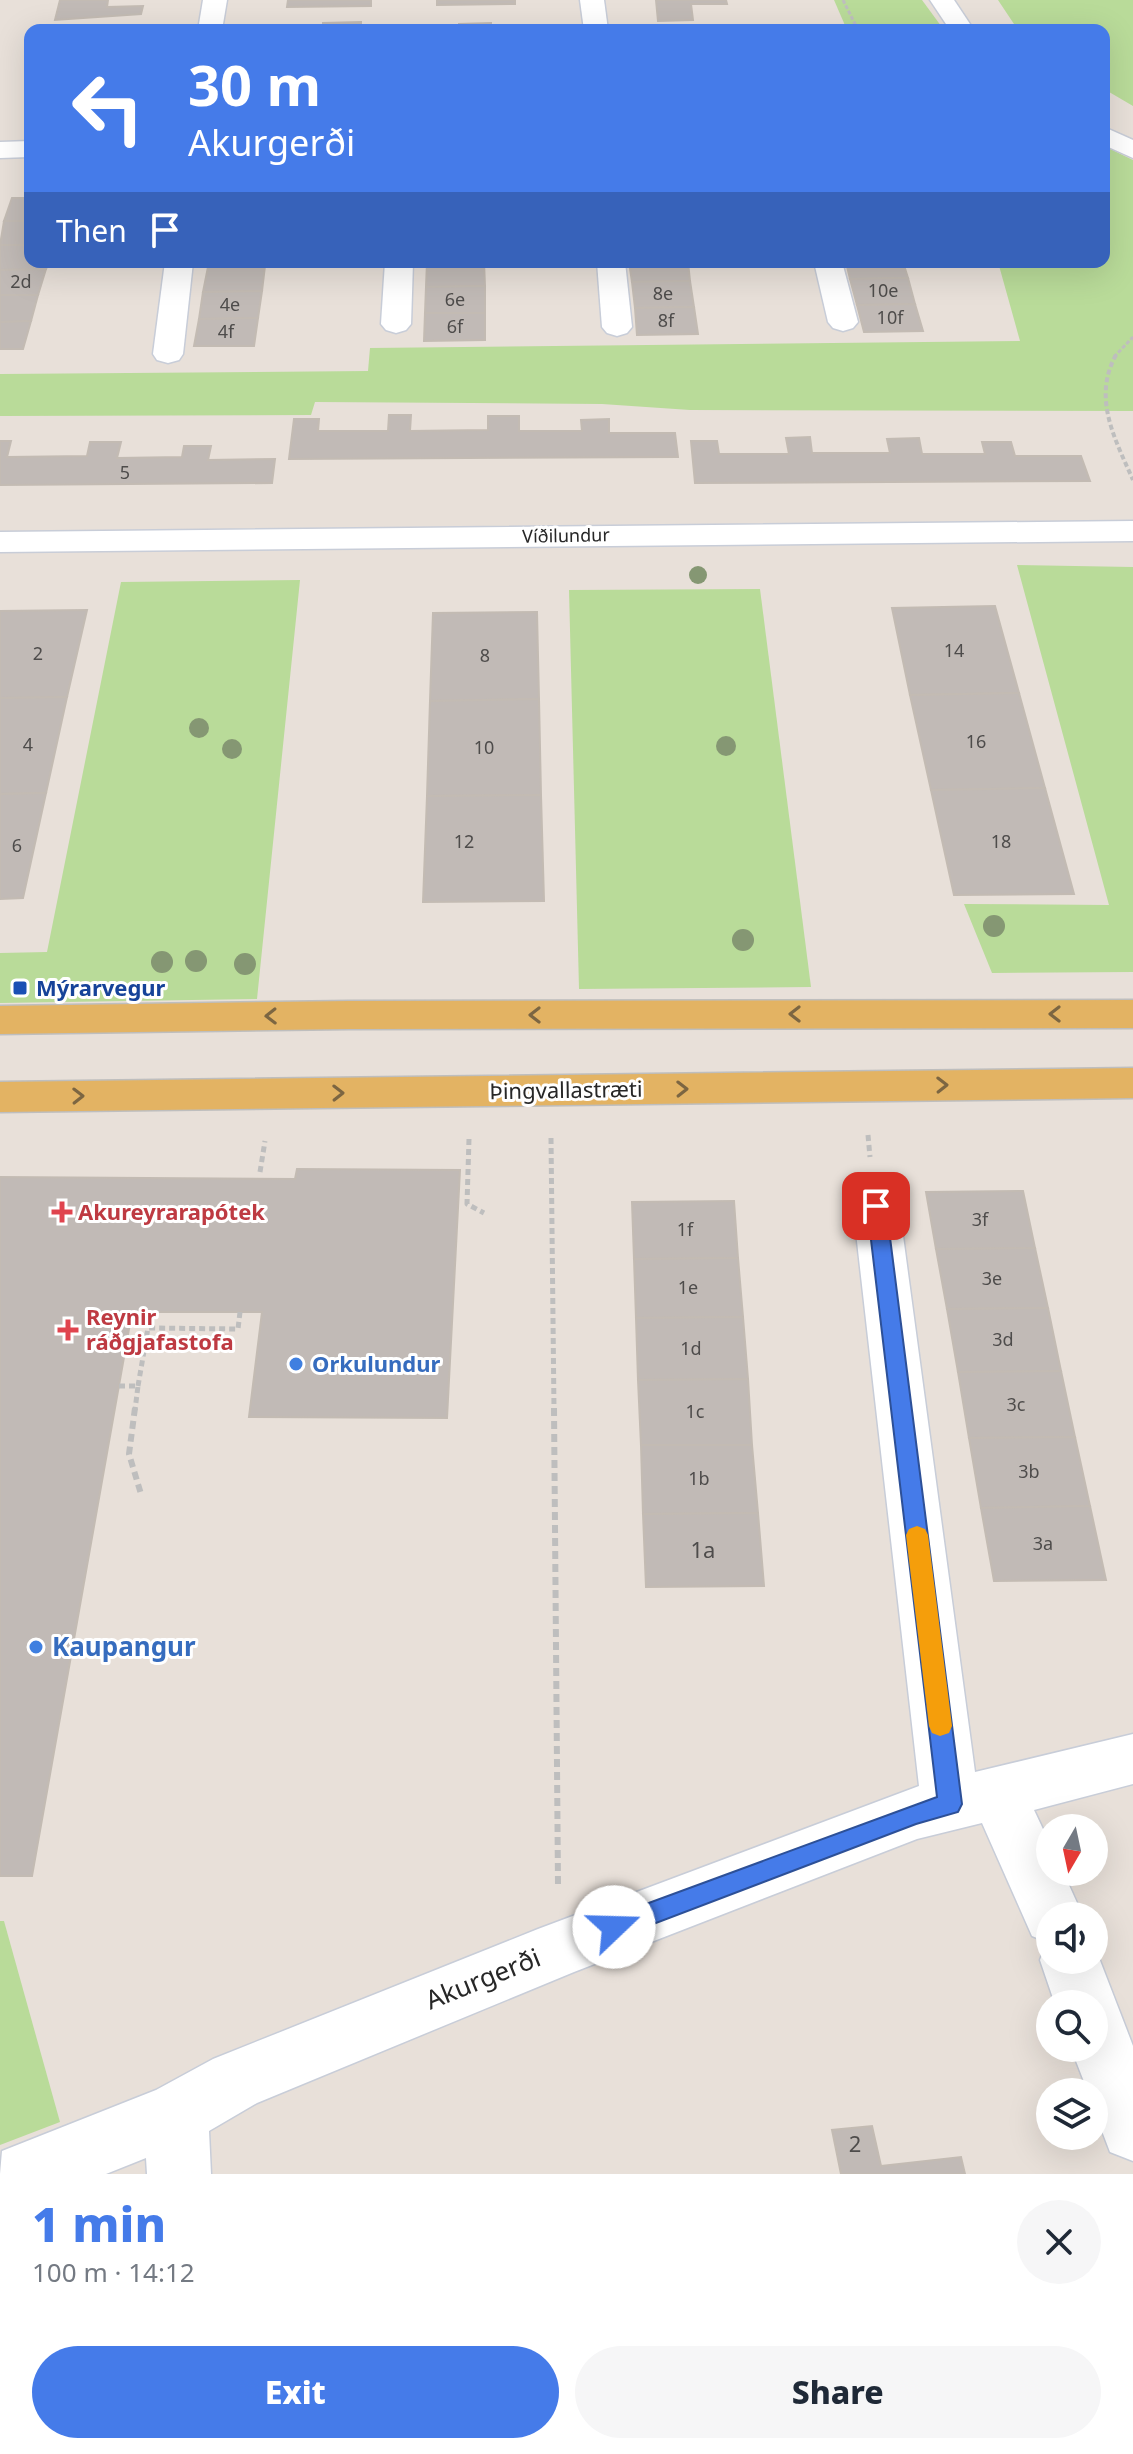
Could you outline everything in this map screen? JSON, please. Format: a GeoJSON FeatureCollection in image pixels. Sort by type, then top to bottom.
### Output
{"type":"FeatureCollection","features":[{"type":"Feature","properties":{"kind":"main road"},"geometry":{"type":"LineString","coordinates":[[0,1020],[349,1015],[1133,1014]]}},
{"type":"Feature","properties":{"kind":"main road","name":"Þingvallastræti"},"geometry":{"type":"LineString","coordinates":[[0,1097],[1133,1083]]}},
{"type":"Feature","properties":{"kind":"street"},"geometry":{"type":"LineString","coordinates":[[211,24],[215,0]]}},
{"type":"Feature","properties":{"kind":"street"},"geometry":{"type":"LineString","coordinates":[[592,0],[595,24]]}},
{"type":"Feature","properties":{"kind":"street"},"geometry":{"type":"LineString","coordinates":[[942,0],[958,24]]}},
{"type":"Feature","properties":{"kind":"street"},"geometry":{"type":"LineString","coordinates":[[1110,138],[1133,150]]}},
{"type":"Feature","properties":{"kind":"street"},"geometry":{"type":"LineString","coordinates":[[1,153],[24,150]]}},
{"type":"Feature","properties":{"kind":"street"},"geometry":{"type":"LineString","coordinates":[[168,354],[178,268]]}},
{"type":"Feature","properties":{"kind":"street"},"geometry":{"type":"LineString","coordinates":[[396,324],[399,268]]}},
{"type":"Feature","properties":{"kind":"street"},"geometry":{"type":"LineString","coordinates":[[612,268],[617,327]]}},
{"type":"Feature","properties":{"kind":"street"},"geometry":{"type":"LineString","coordinates":[[830,268],[843,322]]}},
{"type":"Feature","properties":{"kind":"street","name":"Víðilundur"},"geometry":{"type":"LineString","coordinates":[[0,542],[1133,531]]}},
{"type":"Feature","properties":{"kind":"street"},"geometry":{"type":"LineString","coordinates":[[876,1206],[974,1798],[1044,1902]]}},
{"type":"Feature","properties":{"kind":"street","name":"Akurgerði"},"geometry":{"type":"LineString","coordinates":[[25,2174],[178,2144],[235,2081],[768,1868],[916,1813],[1133,1759]]}},
{"type":"Feature","properties":{"kind":"street"},"geometry":{"type":"LineString","coordinates":[[1108,2062],[1133,2129]]}},
{"type":"Feature","properties":{"kind":"path"},"geometry":{"type":"LineString","coordinates":[[843,0],[855,24]]}},
{"type":"Feature","properties":{"kind":"path"},"geometry":{"type":"LineString","coordinates":[[1133,337],[1115,351],[1104,378],[1103,407],[1133,480]]}},
{"type":"Feature","properties":{"kind":"path"},"geometry":{"type":"LineString","coordinates":[[469,1126],[467,1204],[484,1213]]}},
{"type":"Feature","properties":{"kind":"path"},"geometry":{"type":"LineString","coordinates":[[551,1126],[559,1949]]}},
{"type":"Feature","properties":{"kind":"path"},"geometry":{"type":"LineString","coordinates":[[260,1172],[267,1129]]}},
{"type":"Feature","properties":{"kind":"path"},"geometry":{"type":"LineString","coordinates":[[141,1494],[129,1454],[148,1328],[238,1329],[240,1312]]}},
{"type":"Feature","properties":{"kind":"path"},"geometry":{"type":"LineString","coordinates":[[119,1386],[138,1386]]}},
{"type":"Feature","properties":{"kind":"green space"},"geometry":{"type":"Polygon","coordinates":[[[834,0],[922,0],[940,24],[844,24],[834,0]]]}},
{"type":"Feature","properties":{"kind":"green space"},"geometry":{"type":"Polygon","coordinates":[[[998,0],[1133,0],[1133,106],[1110,93],[1110,24],[1014,24],[998,0]]]}},
{"type":"Feature","properties":{"kind":"green space"},"geometry":{"type":"Polygon","coordinates":[[[1110,149],[1133,160],[1133,411],[690,410],[602,404],[315,402],[311,415],[0,416],[0,374],[368,371],[370,348],[1020,341],[1000,268],[1110,268],[1110,149]]]}},
{"type":"Feature","properties":{"kind":"green space"},"geometry":{"type":"Polygon","coordinates":[[[1017,565],[1133,567],[1133,972],[992,973],[964,904],[1109,905],[1017,565]]]}},
{"type":"Feature","properties":{"kind":"green space"},"geometry":{"type":"Polygon","coordinates":[[[300,580],[257,999],[0,1003],[0,953],[47,952],[121,582],[300,580]]]}},
{"type":"Feature","properties":{"kind":"green space"},"geometry":{"type":"Polygon","coordinates":[[[760,589],[811,987],[579,989],[569,590],[760,589]]]}},
{"type":"Feature","properties":{"kind":"green space"},"geometry":{"type":"Polygon","coordinates":[[[0,1921],[4,1921],[60,2122],[0,2145],[0,1921]]]}},
{"type":"Feature","properties":{"kind":"building"},"geometry":{"type":"Polygon","coordinates":[[[60,0],[108,0],[107,7],[143,6],[141,14],[55,20],[60,0]]]}},
{"type":"Feature","properties":{"kind":"building"},"geometry":{"type":"Polygon","coordinates":[[[288,0],[371,0],[371,6],[287,7],[288,0]]]}},
{"type":"Feature","properties":{"kind":"building"},"geometry":{"type":"Polygon","coordinates":[[[437,0],[515,0],[515,4],[437,5],[437,0]]]}},
{"type":"Feature","properties":{"kind":"building"},"geometry":{"type":"Polygon","coordinates":[[[656,0],[726,0],[727,4],[691,4],[693,20],[658,21],[656,0]]]}},
{"type":"Feature","properties":{"kind":"building"},"geometry":{"type":"Polygon","coordinates":[[[361,22],[361,24],[323,24],[361,22]]]}},
{"type":"Feature","properties":{"kind":"building"},"geometry":{"type":"Polygon","coordinates":[[[12,198],[24,198],[24,221],[4,221],[12,198]]]}},
{"type":"Feature","properties":{"kind":"building"},"geometry":{"type":"Polygon","coordinates":[[[4,221],[24,221],[24,245],[0,245],[4,221]]]}},
{"type":"Feature","properties":{"kind":"building"},"geometry":{"type":"Polygon","coordinates":[[[0,245],[24,245],[24,268],[46,268],[46,269],[0,270],[0,245]]]}},
{"type":"Feature","properties":{"kind":"building"},"geometry":{"type":"Polygon","coordinates":[[[208,268],[265,268],[262,291],[203,292],[208,268]]]}},
{"type":"Feature","properties":{"kind":"building"},"geometry":{"type":"Polygon","coordinates":[[[427,268],[484,268],[485,286],[426,287],[427,268]]]}},
{"type":"Feature","properties":{"kind":"building"},"geometry":{"type":"Polygon","coordinates":[[[630,268],[689,268],[690,281],[632,282],[630,268]]]}},
{"type":"Feature","properties":{"kind":"building"},"geometry":{"type":"Polygon","coordinates":[[[847,268],[905,268],[908,278],[850,279],[847,268]]]}},
{"type":"Feature","properties":{"kind":"building"},"geometry":{"type":"Polygon","coordinates":[[[46,269],[38,295],[0,295],[0,270],[46,269]]]}},
{"type":"Feature","properties":{"kind":"building"},"geometry":{"type":"Polygon","coordinates":[[[908,278],[915,304],[857,305],[850,279],[908,278]]]}},
{"type":"Feature","properties":{"kind":"building"},"geometry":{"type":"Polygon","coordinates":[[[690,281],[694,307],[635,308],[632,282],[690,281]]]}},
{"type":"Feature","properties":{"kind":"building"},"geometry":{"type":"Polygon","coordinates":[[[485,286],[485,313],[425,313],[426,287],[485,286]]]}},
{"type":"Feature","properties":{"kind":"building"},"geometry":{"type":"Polygon","coordinates":[[[262,291],[258,318],[199,319],[203,292],[262,291]]]}},
{"type":"Feature","properties":{"kind":"building"},"geometry":{"type":"Polygon","coordinates":[[[0,295],[38,295],[31,321],[0,322],[0,295]]]}},
{"type":"Feature","properties":{"kind":"building"},"geometry":{"type":"Polygon","coordinates":[[[915,304],[923,331],[864,332],[857,305],[915,304]]]}},
{"type":"Feature","properties":{"kind":"building"},"geometry":{"type":"Polygon","coordinates":[[[694,307],[698,334],[637,335],[635,308],[694,307]]]}},
{"type":"Feature","properties":{"kind":"building"},"geometry":{"type":"Polygon","coordinates":[[[425,313],[485,313],[485,340],[424,341],[425,313]]]}},
{"type":"Feature","properties":{"kind":"building"},"geometry":{"type":"Polygon","coordinates":[[[258,318],[254,346],[194,346],[199,319],[258,318]]]}},
{"type":"Feature","properties":{"kind":"building"},"geometry":{"type":"Polygon","coordinates":[[[31,321],[23,349],[0,349],[0,322],[31,321]]]}},
{"type":"Feature","properties":{"kind":"building"},"geometry":{"type":"Polygon","coordinates":[[[389,415],[411,415],[410,431],[488,430],[488,416],[519,416],[519,431],[582,431],[581,420],[609,419],[609,433],[675,433],[678,457],[289,459],[294,419],[319,419],[318,431],[388,431],[389,415]]]}},
{"type":"Feature","properties":{"kind":"building"},"geometry":{"type":"Polygon","coordinates":[[[810,437],[812,453],[890,453],[887,439],[919,438],[922,454],[985,454],[982,442],[1011,442],[1015,456],[1081,456],[1090,481],[695,483],[691,441],[717,441],[719,454],[789,454],[786,438],[810,437]]]}},
{"type":"Feature","properties":{"kind":"building"},"geometry":{"type":"Polygon","coordinates":[[[0,441],[11,441],[7,457],[87,456],[90,442],[121,442],[117,458],[182,457],[184,446],[211,446],[208,460],[275,459],[272,483],[0,485],[0,441]]]}},
{"type":"Feature","properties":{"kind":"building"},"geometry":{"type":"Polygon","coordinates":[[[995,606],[1019,693],[910,695],[892,608],[995,606]]]}},
{"type":"Feature","properties":{"kind":"building"},"geometry":{"type":"Polygon","coordinates":[[[87,610],[67,697],[0,698],[0,611],[87,610]]]}},
{"type":"Feature","properties":{"kind":"building"},"geometry":{"type":"Polygon","coordinates":[[[537,612],[539,699],[430,701],[433,613],[537,612]]]}},
{"type":"Feature","properties":{"kind":"building"},"geometry":{"type":"Polygon","coordinates":[[[1019,693],[1045,788],[931,790],[910,695],[1019,693]]]}},
{"type":"Feature","properties":{"kind":"building"},"geometry":{"type":"Polygon","coordinates":[[[67,697],[46,793],[0,794],[0,698],[67,697]]]}},
{"type":"Feature","properties":{"kind":"building"},"geometry":{"type":"Polygon","coordinates":[[[539,699],[541,795],[427,796],[430,701],[539,699]]]}},
{"type":"Feature","properties":{"kind":"building"},"geometry":{"type":"Polygon","coordinates":[[[1045,788],[1074,894],[954,895],[931,790],[1045,788]]]}},
{"type":"Feature","properties":{"kind":"building"},"geometry":{"type":"Polygon","coordinates":[[[46,793],[23,898],[0,899],[0,794],[46,793]]]}},
{"type":"Feature","properties":{"kind":"building"},"geometry":{"type":"Polygon","coordinates":[[[541,795],[544,901],[423,902],[427,796],[541,795]]]}},
{"type":"Feature","properties":{"kind":"building","name":"Kaupangur"},"geometry":{"type":"Polygon","coordinates":[[[297,1169],[460,1170],[447,1418],[249,1417],[262,1312],[132,1312],[32,1876],[0,1876],[0,1177],[295,1179],[297,1169]]]}},
{"type":"Feature","properties":{"kind":"building"},"geometry":{"type":"Polygon","coordinates":[[[1023,1191],[1035,1248],[936,1249],[926,1192],[1023,1191]]]}},
{"type":"Feature","properties":{"kind":"building"},"geometry":{"type":"Polygon","coordinates":[[[734,1201],[738,1258],[634,1259],[632,1202],[734,1201]]]}},
{"type":"Feature","properties":{"kind":"building"},"geometry":{"type":"Polygon","coordinates":[[[1035,1248],[1048,1308],[947,1309],[936,1249],[1035,1248]]]}},
{"type":"Feature","properties":{"kind":"building"},"geometry":{"type":"Polygon","coordinates":[[[738,1258],[743,1317],[636,1318],[634,1259],[738,1258]]]}},
{"type":"Feature","properties":{"kind":"building"},"geometry":{"type":"Polygon","coordinates":[[[1048,1308],[1061,1371],[958,1372],[947,1309],[1048,1308]]]}},
{"type":"Feature","properties":{"kind":"building"},"geometry":{"type":"Polygon","coordinates":[[[743,1317],[748,1379],[638,1380],[636,1318],[743,1317]]]}},
{"type":"Feature","properties":{"kind":"building"},"geometry":{"type":"Polygon","coordinates":[[[1061,1371],[1075,1437],[969,1438],[958,1372],[1061,1371]]]}},
{"type":"Feature","properties":{"kind":"building"},"geometry":{"type":"Polygon","coordinates":[[[748,1379],[752,1445],[641,1445],[638,1380],[748,1379]]]}},
{"type":"Feature","properties":{"kind":"building"},"geometry":{"type":"Polygon","coordinates":[[[1075,1437],[1090,1506],[981,1508],[969,1438],[1075,1437]]]}},
{"type":"Feature","properties":{"kind":"building"},"geometry":{"type":"Polygon","coordinates":[[[641,1445],[752,1445],[758,1513],[643,1514],[641,1445]]]}},
{"type":"Feature","properties":{"kind":"building"},"geometry":{"type":"Polygon","coordinates":[[[1090,1506],[1106,1580],[994,1581],[981,1508],[1090,1506]]]}},
{"type":"Feature","properties":{"kind":"building"},"geometry":{"type":"Polygon","coordinates":[[[758,1513],[764,1586],[646,1587],[643,1514],[758,1513]]]}},
{"type":"Feature","properties":{"kind":"building"},"geometry":{"type":"Polygon","coordinates":[[[872,2126],[881,2166],[961,2157],[965,2174],[841,2174],[832,2130],[872,2126]]]}},
{"type":"Feature","properties":{"kind":"slow traffic"},"geometry":{"type":"LineString","coordinates":[[917,1535],[940,1726]]}},
{"type":"Feature","properties":{"kind":"place","name":"Mýrarvegur"},"geometry":{"type":"Point","coordinates":[20,988]}},
{"type":"Feature","properties":{"kind":"place","name":"Akureyrarapótek"},"geometry":{"type":"Point","coordinates":[62,1212]}},
{"type":"Feature","properties":{"kind":"place","name":"Reynir ráðgjafastofa"},"geometry":{"type":"Point","coordinates":[68,1330]}},
{"type":"Feature","properties":{"kind":"place","name":"Orkulundur"},"geometry":{"type":"Point","coordinates":[296,1364]}},
{"type":"Feature","properties":{"kind":"place","name":"Kaupangur"},"geometry":{"type":"Point","coordinates":[36,1647]}},
{"type":"Feature","properties":{"kind":"route"},"geometry":{"type":"LineString","coordinates":[[614,1927],[916,1813],[950,1804],[876,1206]]}}]}
